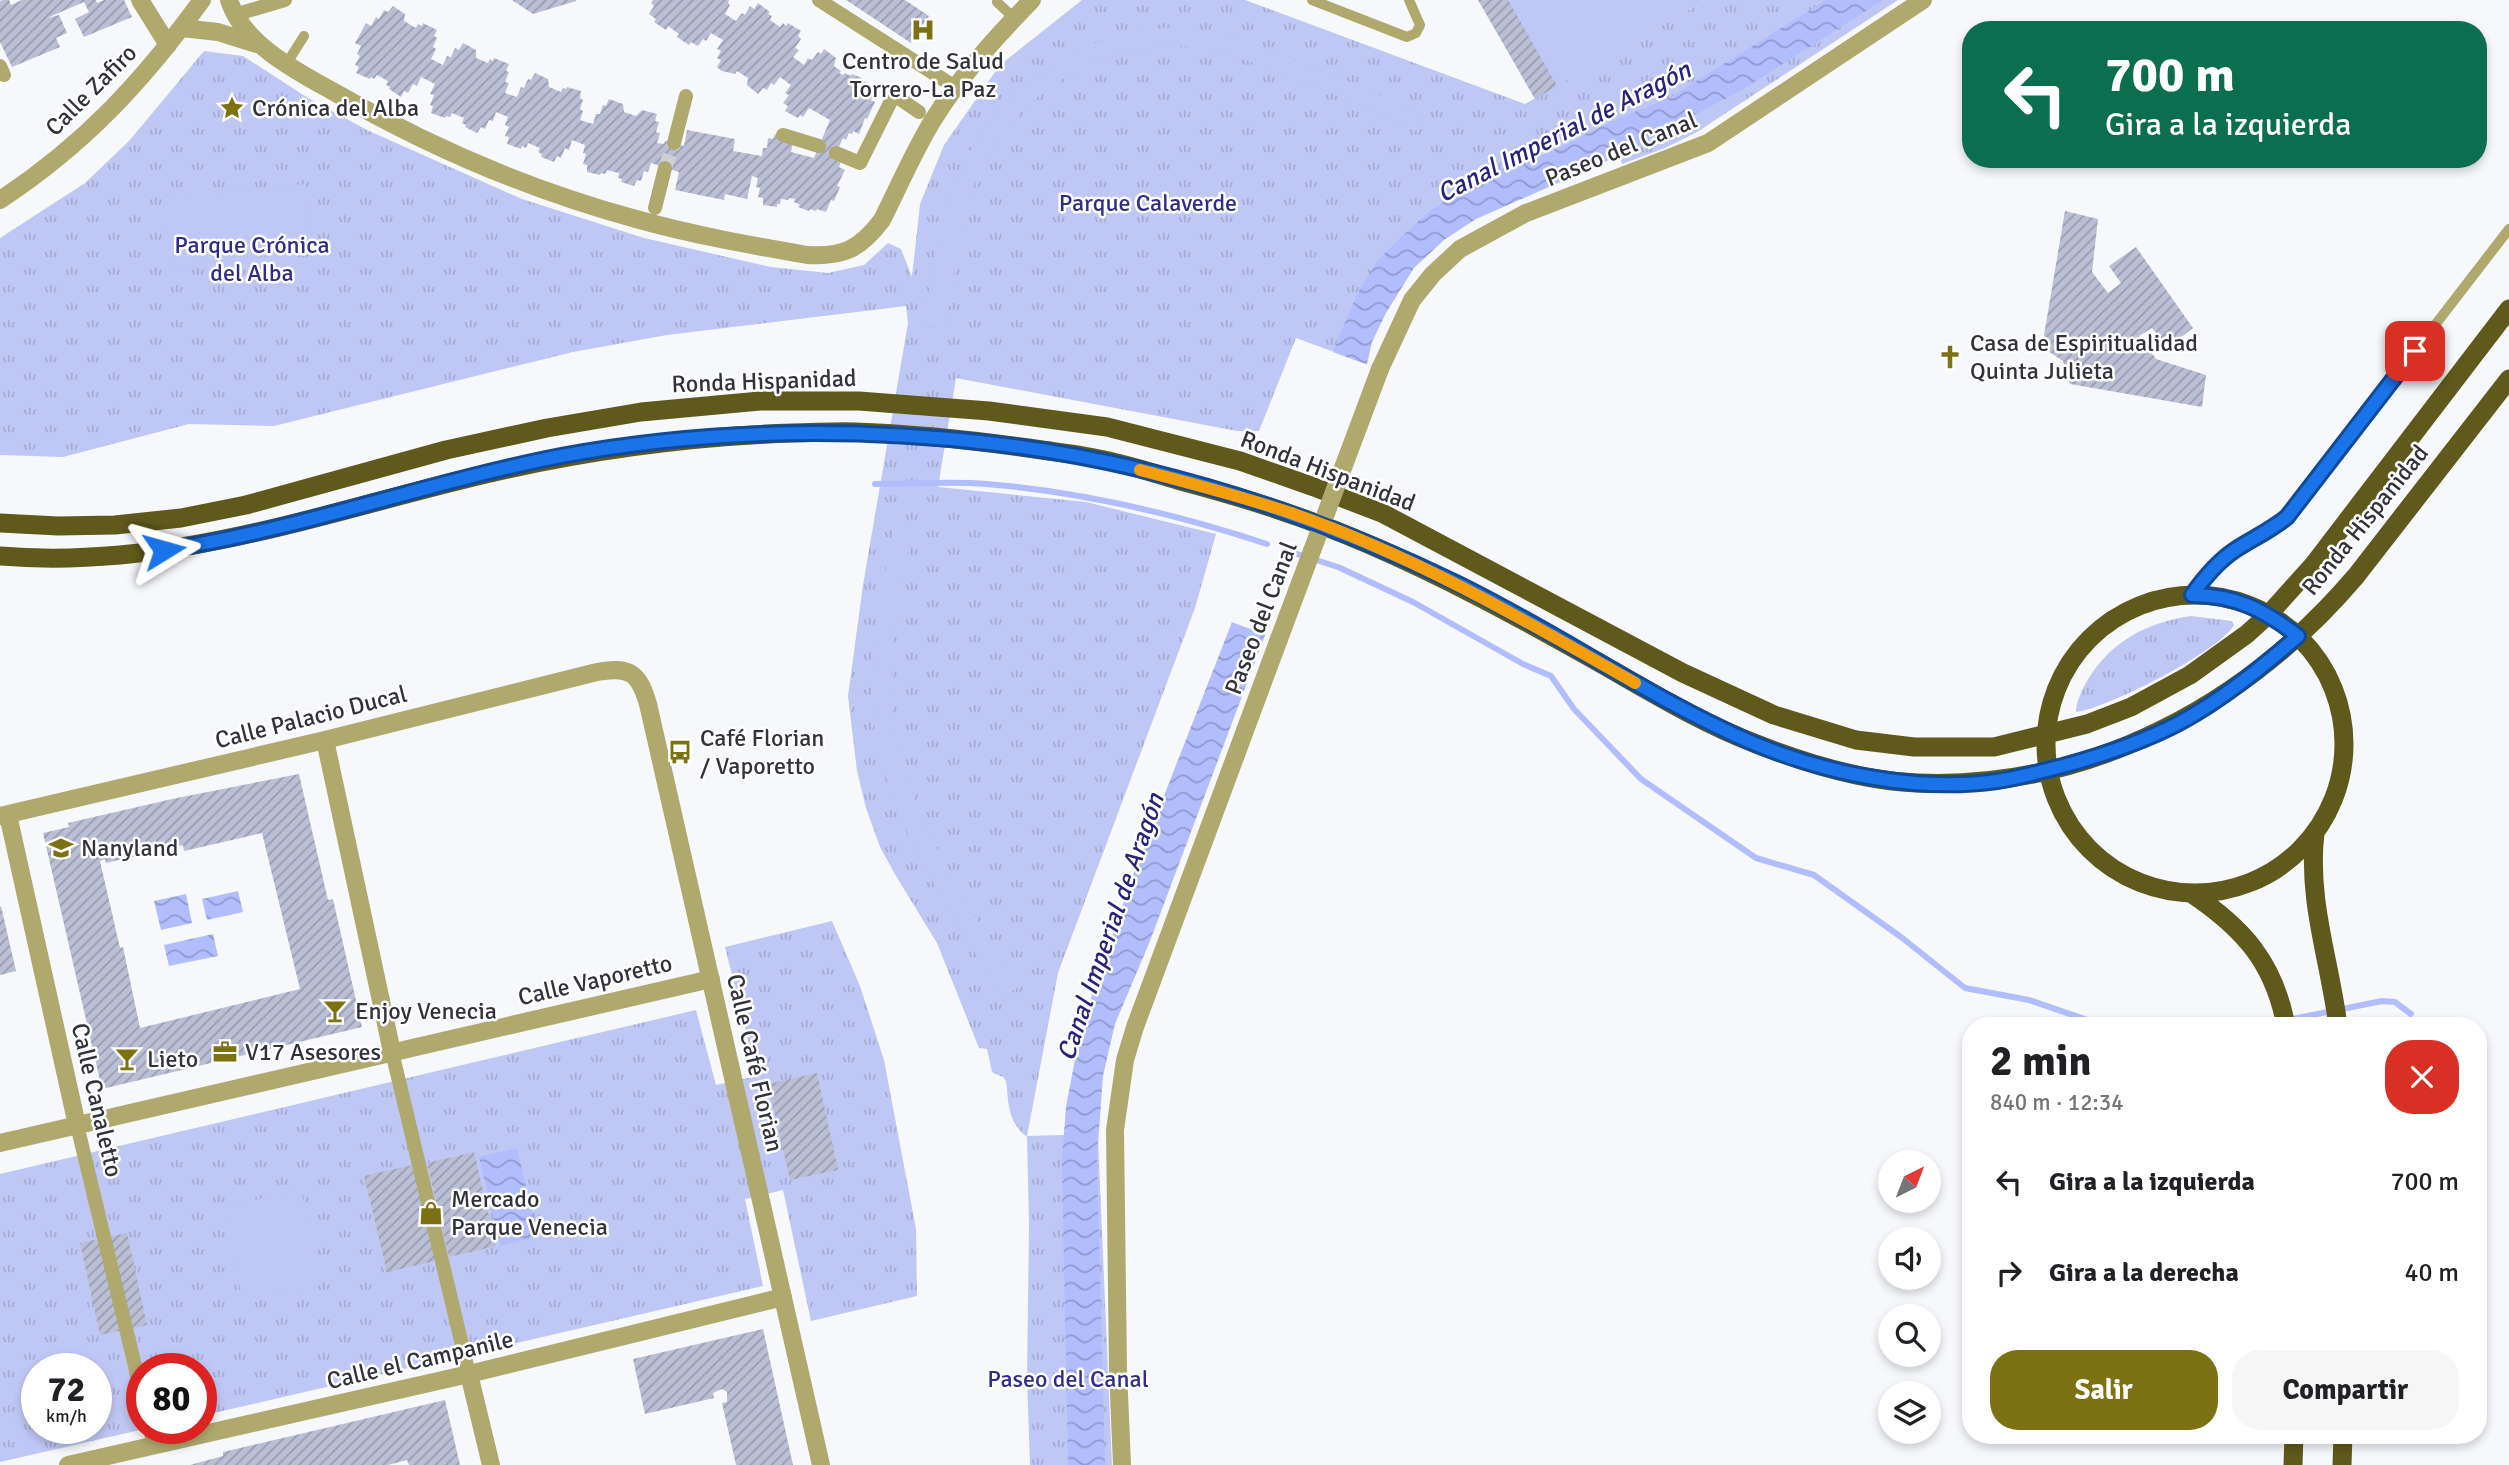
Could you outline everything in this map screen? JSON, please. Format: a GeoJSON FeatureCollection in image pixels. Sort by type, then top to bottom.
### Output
{"type":"FeatureCollection","features":[{"type":"Feature","properties":{"kind":"highway","name":"Ronda Hispanidad"},"geometry":{"type":"LineString","coordinates":[[0,523],[115,525],[181,518],[246,505],[446,450],[547,428],[641,412],[760,401],[859,401],[989,411],[1107,427],[1240,461],[1384,514],[1683,673],[1774,715],[1844,737],[1914,747],[1994,747],[2087,724],[2131,707],[2221,655],[2269,614],[2314,564],[2509,309]]}},
{"type":"Feature","properties":{"kind":"highway","name":"Ronda Hispanidad"},"geometry":{"type":"LineString","coordinates":[[0,556],[89,559],[220,542],[520,466],[646,443],[753,435],[852,432],[990,443],[1102,459],[1290,513],[1367,543],[1457,584],[1672,704],[1757,745],[1851,774],[1913,783],[1997,781],[2092,758],[2181,722],[2210,704],[2298,636],[2356,576],[2509,379]]}},
{"type":"Feature","properties":{"kind":"highway"},"geometry":{"type":"LineString","coordinates":[[2179,595],[2210,595],[2241,601],[2269,614],[2298,636],[2319,661],[2342,715],[2343,765],[2328,812],[2315,834],[2296,855],[2273,872],[2247,884],[2219,891],[2191,893],[2161,890],[2133,880],[2108,865],[2085,846],[2064,815],[2047,770],[2045,735],[2049,710],[2059,680],[2074,654],[2095,631],[2120,613],[2149,601],[2179,595]]}},
{"type":"Feature","properties":{"kind":"highway"},"geometry":{"type":"LineString","coordinates":[[2315,834],[2312,877],[2337,1017]]}},
{"type":"Feature","properties":{"kind":"highway"},"geometry":{"type":"LineString","coordinates":[[2191,893],[2216,910],[2250,943],[2273,978],[2285,1017]]}},
{"type":"Feature","properties":{"kind":"highway"},"geometry":{"type":"LineString","coordinates":[[2293,1465],[2294,1444]]}},
{"type":"Feature","properties":{"kind":"highway"},"geometry":{"type":"LineString","coordinates":[[2342,1465],[2343,1444]]}},
{"type":"Feature","properties":{"kind":"street"},"geometry":{"type":"LineString","coordinates":[[140,0],[168,45]]}},
{"type":"Feature","properties":{"kind":"street","name":"Calle Zafiro"},"geometry":{"type":"LineString","coordinates":[[0,200],[89,133],[119,103],[202,0]]}},
{"type":"Feature","properties":{"kind":"street"},"geometry":{"type":"LineString","coordinates":[[232,8],[285,0]]}},
{"type":"Feature","properties":{"kind":"street"},"geometry":{"type":"LineString","coordinates":[[819,0],[955,88]]}},
{"type":"Feature","properties":{"kind":"street"},"geometry":{"type":"LineString","coordinates":[[232,8],[266,48],[287,63],[367,111],[433,145],[500,173],[633,218],[682,231],[807,256],[838,255],[850,250],[872,233],[882,220],[933,120],[991,42],[1032,0]]}},
{"type":"Feature","properties":{"kind":"street","name":"Paseo del Canal"},"geometry":{"type":"LineString","coordinates":[[1122,1465],[1115,1130],[1125,1060],[1380,369],[1412,300],[1433,274],[1460,248],[1526,213],[1708,143],[1923,0]]}},
{"type":"Feature","properties":{"kind":"street"},"geometry":{"type":"LineString","coordinates":[[182,28],[218,32],[266,48]]}},
{"type":"Feature","properties":{"kind":"street"},"geometry":{"type":"LineString","coordinates":[[836,153],[860,163],[894,95],[919,111]]}},
{"type":"Feature","properties":{"kind":"street"},"geometry":{"type":"LineString","coordinates":[[674,143],[686,96]]}},
{"type":"Feature","properties":{"kind":"street"},"geometry":{"type":"LineString","coordinates":[[782,135],[819,146]]}},
{"type":"Feature","properties":{"kind":"street"},"geometry":{"type":"LineString","coordinates":[[655,208],[666,168]]}},
{"type":"Feature","properties":{"kind":"street","name":"Calle Palacio Ducal"},"geometry":{"type":"LineString","coordinates":[[4,815],[597,673],[619,669],[633,674]]}},
{"type":"Feature","properties":{"kind":"street","name":"Calle Café Florian"},"geometry":{"type":"LineString","coordinates":[[633,674],[643,686],[648,704],[821,1465]]}},
{"type":"Feature","properties":{"kind":"street"},"geometry":{"type":"LineString","coordinates":[[325,740],[392,1052],[491,1465]]}},
{"type":"Feature","properties":{"kind":"street","name":"Calle Canaletto"},"geometry":{"type":"LineString","coordinates":[[4,815],[132,1353]]}},
{"type":"Feature","properties":{"kind":"street","name":"Calle Vaporetto"},"geometry":{"type":"LineString","coordinates":[[0,1143],[710,979]]}},
{"type":"Feature","properties":{"kind":"street","name":"Calle el Campanile"},"geometry":{"type":"LineString","coordinates":[[68,1465],[468,1374],[783,1297]]}},
{"type":"Feature","properties":{"kind":"street"},"geometry":{"type":"LineString","coordinates":[[153,1444],[158,1465]]}},
{"type":"Feature","properties":{"kind":"lane"},"geometry":{"type":"LineString","coordinates":[[1312,0],[1407,37],[1416,33],[1420,25],[1409,0]]}},
{"type":"Feature","properties":{"kind":"lane"},"geometry":{"type":"LineString","coordinates":[[1330,6],[1342,0]]}},
{"type":"Feature","properties":{"kind":"lane"},"geometry":{"type":"LineString","coordinates":[[997,2],[1014,18]]}},
{"type":"Feature","properties":{"kind":"lane"},"geometry":{"type":"LineString","coordinates":[[287,63],[304,36]]}},
{"type":"Feature","properties":{"kind":"lane"},"geometry":{"type":"LineString","coordinates":[[2192,595],[2223,559],[2266,534],[2287,517],[2509,229]]}},
{"type":"Feature","properties":{"kind":"green space","name":"Parque Calaverde"},"geometry":{"type":"Polygon","coordinates":[[[1082,0],[1245,0],[1525,104],[1706,0],[1898,0],[1697,132],[1665,148],[1622,164],[1607,123],[1554,150],[1477,180],[1430,210],[1402,236],[1338,339],[1334,352],[1296,338],[1259,431],[1237,431],[956,378],[938,487],[1086,502],[1216,534],[1195,608],[1058,973],[1027,1136],[1098,1138],[1112,1465],[1030,1465],[1027,1378],[1027,1137],[1013,1120],[1006,1080],[992,1072],[987,1049],[979,1048],[937,943],[880,847],[866,808],[857,771],[848,696],[863,585],[908,323],[906,306],[667,335],[573,352],[274,426],[189,424],[63,457],[0,455],[0,238],[85,183],[129,141],[204,51],[243,56],[308,98],[367,130],[522,199],[644,238],[771,267],[828,273],[864,265],[888,243],[901,249],[912,277],[920,204],[944,145],[1000,65],[1082,0]]]}},
{"type":"Feature","properties":{"kind":"green space"},"geometry":{"type":"Polygon","coordinates":[[[1479,0],[1706,0],[1535,99],[1479,0]]]}},
{"type":"Feature","properties":{"kind":"green space"},"geometry":{"type":"Polygon","coordinates":[[[1166,28],[1210,31],[1244,40],[1345,80],[1425,116],[1416,131],[1275,71],[1204,48],[1166,47],[1130,52],[1095,63],[1062,80],[1033,102],[1007,128],[986,159],[971,194],[962,227],[946,329],[923,326],[938,238],[950,194],[971,150],[990,120],[1018,90],[1077,51],[1112,36],[1166,28]]]}},
{"type":"Feature","properties":{"kind":"green space"},"geometry":{"type":"Polygon","coordinates":[[[305,184],[312,251],[171,266],[164,198],[305,184]]]}},
{"type":"Feature","properties":{"kind":"green space"},"geometry":{"type":"Polygon","coordinates":[[[895,519],[914,522],[893,653],[892,697],[896,737],[906,775],[937,849],[1019,987],[1002,997],[918,855],[886,778],[877,739],[872,698],[873,653],[895,519]]]}},
{"type":"Feature","properties":{"kind":"green space"},"geometry":{"type":"Polygon","coordinates":[[[2191,616],[2232,621],[2234,625],[2208,649],[2161,677],[2111,701],[2076,712],[2078,700],[2087,681],[2096,667],[2118,645],[2159,623],[2191,616]]]}},
{"type":"Feature","properties":{"kind":"green space"},"geometry":{"type":"Polygon","coordinates":[[[832,921],[860,986],[884,1060],[916,1229],[917,1296],[811,1321],[783,1190],[745,1199],[763,1286],[217,1412],[217,1353],[126,1353],[126,1433],[112,1436],[112,1353],[21,1353],[21,1444],[79,1444],[0,1462],[0,1174],[696,1010],[716,1085],[757,1076],[725,947],[832,921]]]}},
{"type":"Feature","properties":{"kind":"green space"},"geometry":{"type":"Polygon","coordinates":[[[301,1190],[322,1285],[243,1301],[222,1207],[301,1190]]]}},
{"type":"Feature","properties":{"kind":"water","name":"Canal Imperial de Aragón"},"geometry":{"type":"Polygon","coordinates":[[[1826,0],[1883,0],[1742,90],[1599,165],[1476,219],[1444,240],[1414,268],[1386,313],[1372,342],[1367,364],[1150,941],[1115,1024],[1103,1076],[1097,1158],[1105,1465],[1068,1465],[1062,1159],[1066,1107],[1081,1027],[1133,875],[1358,292],[1378,260],[1402,236],[1430,210],[1477,180],[1554,150],[1607,123],[1669,98],[1826,0]]]}},
{"type":"Feature","properties":{"kind":"water"},"geometry":{"type":"Polygon","coordinates":[[[238,891],[243,912],[207,920],[202,899],[238,891]]]}},
{"type":"Feature","properties":{"kind":"water"},"geometry":{"type":"Polygon","coordinates":[[[186,894],[192,923],[161,930],[154,901],[186,894]]]}},
{"type":"Feature","properties":{"kind":"water"},"geometry":{"type":"Polygon","coordinates":[[[213,934],[218,956],[169,966],[164,945],[213,934]]]}},
{"type":"Feature","properties":{"kind":"water"},"geometry":{"type":"Polygon","coordinates":[[[517,1148],[538,1237],[500,1246],[479,1157],[517,1148]]]}},
{"type":"Feature","properties":{"kind":"pier"},"geometry":{"type":"Polygon","coordinates":[[[1330,351],[1371,366],[1269,636],[1229,621],[1330,351]]]}},
{"type":"Feature","properties":{"kind":"building"},"geometry":{"type":"Polygon","coordinates":[[[9,0],[11,5],[22,0],[96,0],[97,3],[104,0],[124,0],[132,17],[84,37],[75,19],[89,12],[84,2],[47,18],[59,15],[67,33],[56,38],[60,47],[12,67],[0,42],[0,1],[9,0]]]}},
{"type":"Feature","properties":{"kind":"building"},"geometry":{"type":"Polygon","coordinates":[[[512,0],[576,0],[576,1],[533,14],[512,0]]]}},
{"type":"Feature","properties":{"kind":"building"},"geometry":{"type":"Polygon","coordinates":[[[653,0],[729,0],[730,5],[725,14],[736,21],[742,13],[745,15],[750,6],[754,9],[758,3],[770,12],[770,20],[780,27],[783,23],[786,26],[788,23],[801,31],[798,36],[801,39],[795,48],[799,50],[793,57],[804,65],[808,58],[812,60],[824,49],[836,58],[834,66],[841,71],[839,73],[862,78],[861,80],[875,89],[871,100],[875,102],[859,134],[853,131],[852,134],[849,133],[846,140],[843,138],[836,153],[841,162],[839,167],[845,170],[837,186],[840,187],[834,201],[831,200],[826,212],[798,207],[800,205],[794,202],[795,199],[789,198],[781,199],[777,207],[763,205],[763,198],[758,197],[760,188],[756,187],[758,178],[752,176],[747,199],[725,194],[724,200],[675,190],[679,172],[651,163],[648,172],[644,171],[641,181],[637,180],[634,186],[621,182],[619,173],[607,170],[600,175],[587,172],[587,165],[583,164],[585,145],[572,140],[569,150],[565,148],[561,158],[557,156],[554,162],[541,157],[542,154],[538,152],[540,148],[528,143],[526,148],[522,146],[521,149],[507,144],[509,137],[505,136],[509,127],[505,125],[508,117],[496,112],[493,121],[489,120],[485,129],[481,127],[477,133],[465,127],[462,123],[464,118],[452,113],[445,118],[431,113],[433,106],[430,105],[434,95],[430,94],[435,84],[421,77],[417,86],[413,84],[408,93],[404,91],[401,97],[389,89],[386,85],[388,81],[377,75],[370,79],[356,73],[359,67],[355,65],[360,56],[357,54],[361,46],[355,43],[366,23],[371,26],[376,17],[379,19],[384,10],[388,12],[393,6],[405,14],[404,21],[416,28],[423,23],[437,30],[433,47],[436,49],[431,59],[443,65],[447,56],[451,57],[455,48],[459,50],[463,43],[476,50],[476,58],[488,63],[494,58],[509,64],[505,82],[509,83],[505,93],[517,97],[521,87],[524,88],[535,73],[548,79],[549,87],[561,92],[567,87],[581,91],[580,98],[583,100],[580,109],[583,111],[580,120],[593,124],[596,114],[600,114],[609,99],[623,104],[624,112],[636,116],[642,110],[657,114],[655,121],[659,122],[656,132],[660,133],[657,143],[664,144],[665,141],[684,146],[687,130],[735,139],[733,151],[762,156],[763,148],[767,148],[768,138],[773,139],[775,134],[793,142],[791,152],[814,158],[830,120],[809,108],[803,117],[800,115],[798,118],[785,111],[788,106],[783,103],[789,95],[785,93],[791,85],[780,77],[774,85],[771,83],[767,90],[763,88],[758,94],[747,85],[748,78],[737,71],[735,74],[722,71],[717,67],[721,60],[717,58],[721,51],[717,49],[723,40],[711,33],[706,41],[703,39],[698,46],[691,42],[689,45],[677,37],[679,34],[668,26],[666,30],[654,22],[656,19],[649,14],[654,6],[651,3],[653,0]]]}},
{"type":"Feature","properties":{"kind":"building"},"geometry":{"type":"Polygon","coordinates":[[[846,0],[905,0],[929,16],[911,43],[846,0]]]}},
{"type":"Feature","properties":{"kind":"building"},"geometry":{"type":"Polygon","coordinates":[[[1478,0],[1508,0],[1557,86],[1535,99],[1478,0]]]}},
{"type":"Feature","properties":{"kind":"building"},"geometry":{"type":"Polygon","coordinates":[[[2065,211],[2098,219],[2092,272],[2108,293],[2121,283],[2109,266],[2136,247],[2193,328],[2168,347],[2152,328],[2139,336],[2156,359],[2206,375],[2202,407],[2070,384],[2063,361],[2042,347],[2065,211]]]}},
{"type":"Feature","properties":{"kind":"building"},"geometry":{"type":"Polygon","coordinates":[[[299,774],[328,900],[333,899],[362,1027],[102,1089],[43,833],[69,827],[68,823],[299,774]],[[262,833],[184,851],[183,845],[106,863],[105,859],[100,861],[120,948],[123,947],[140,1028],[300,989],[262,833]]]}},
{"type":"Feature","properties":{"kind":"building"},"geometry":{"type":"Polygon","coordinates":[[[0,907],[16,971],[0,975],[0,907]]]}},
{"type":"Feature","properties":{"kind":"building"},"geometry":{"type":"Polygon","coordinates":[[[817,1073],[838,1170],[790,1180],[768,1084],[817,1073]]]}},
{"type":"Feature","properties":{"kind":"building"},"geometry":{"type":"Polygon","coordinates":[[[474,1152],[496,1246],[449,1257],[427,1163],[474,1152]]]}},
{"type":"Feature","properties":{"kind":"building"},"geometry":{"type":"Polygon","coordinates":[[[413,1165],[435,1261],[387,1272],[364,1176],[413,1165]]]}},
{"type":"Feature","properties":{"kind":"building"},"geometry":{"type":"Polygon","coordinates":[[[127,1233],[147,1325],[100,1335],[80,1243],[127,1233]]]}},
{"type":"Feature","properties":{"kind":"building"},"geometry":{"type":"Polygon","coordinates":[[[763,1329],[793,1465],[736,1465],[722,1403],[727,1402],[727,1392],[722,1389],[713,1393],[714,1398],[645,1414],[633,1359],[763,1329]]]}},
{"type":"Feature","properties":{"kind":"building"},"geometry":{"type":"Polygon","coordinates":[[[445,1400],[460,1465],[409,1465],[407,1460],[388,1465],[190,1465],[223,1456],[223,1452],[445,1400]]]}},
{"type":"Feature","properties":{"kind":"waterway"},"geometry":{"type":"LineString","coordinates":[[875,484],[973,483],[1058,493],[1164,514],[1267,544]]}},
{"type":"Feature","properties":{"kind":"waterway"},"geometry":{"type":"LineString","coordinates":[[1291,552],[1338,567],[1413,602],[1523,664],[1551,676],[1574,709],[1641,779],[1756,858],[1814,875],[1901,937],[1965,988],[2029,1000],[2079,1017]]}},
{"type":"Feature","properties":{"kind":"waterway"},"geometry":{"type":"LineString","coordinates":[[2302,1017],[2382,1001],[2395,1002],[2411,1014]]}},
{"type":"Feature","properties":{"kind":"tunnel"},"geometry":{"type":"LineString","coordinates":[[665,168],[674,143]]}},
{"type":"Feature","properties":{"kind":"slow traffic"},"geometry":{"type":"LineString","coordinates":[[1140,470],[1290,513],[1367,543],[1457,584],[1635,683]]}},
{"type":"Feature","properties":{"kind":"place","name":"Centro de Salud Torrero-La Paz"},"geometry":{"type":"Point","coordinates":[923,30]}},
{"type":"Feature","properties":{"kind":"place","name":"Crónica del Alba"},"geometry":{"type":"Point","coordinates":[232,108]}},
{"type":"Feature","properties":{"kind":"place","name":"Casa de Espiritualidad Quinta Julieta"},"geometry":{"type":"Point","coordinates":[1950,357]}},
{"type":"Feature","properties":{"kind":"place","name":"Café Florian / Vaporetto"},"geometry":{"type":"Point","coordinates":[680,752]}},
{"type":"Feature","properties":{"kind":"place","name":"Nanyland"},"geometry":{"type":"Point","coordinates":[61,848]}},
{"type":"Feature","properties":{"kind":"place","name":"Enjoy Venecia"},"geometry":{"type":"Point","coordinates":[335,1011]}},
{"type":"Feature","properties":{"kind":"place","name":"V17 Asesores"},"geometry":{"type":"Point","coordinates":[225,1052]}},
{"type":"Feature","properties":{"kind":"place","name":"Lieto"},"geometry":{"type":"Point","coordinates":[127,1059]}},
{"type":"Feature","properties":{"kind":"place","name":"Mercado Parque Venecia"},"geometry":{"type":"Point","coordinates":[431,1213]}},
{"type":"Feature","properties":{"kind":"route"},"geometry":{"type":"LineString","coordinates":[[164,550],[220,542],[277,529],[466,478],[560,457],[646,443],[753,435],[852,432],[990,443],[1102,459],[1224,492],[1290,513],[1367,543],[1457,584],[1672,704],[1757,745],[1851,774],[1913,783],[1997,781],[2092,758],[2181,722],[2210,704],[2298,636],[2269,614],[2241,601],[2210,595],[2192,595],[2223,559],[2266,534],[2287,517],[2415,351]]}},
{"type":"Feature","properties":{"kind":"park label","name":"Parque Crónica del Alba"},"geometry":{"type":"Point","coordinates":[252,259]}}]}
